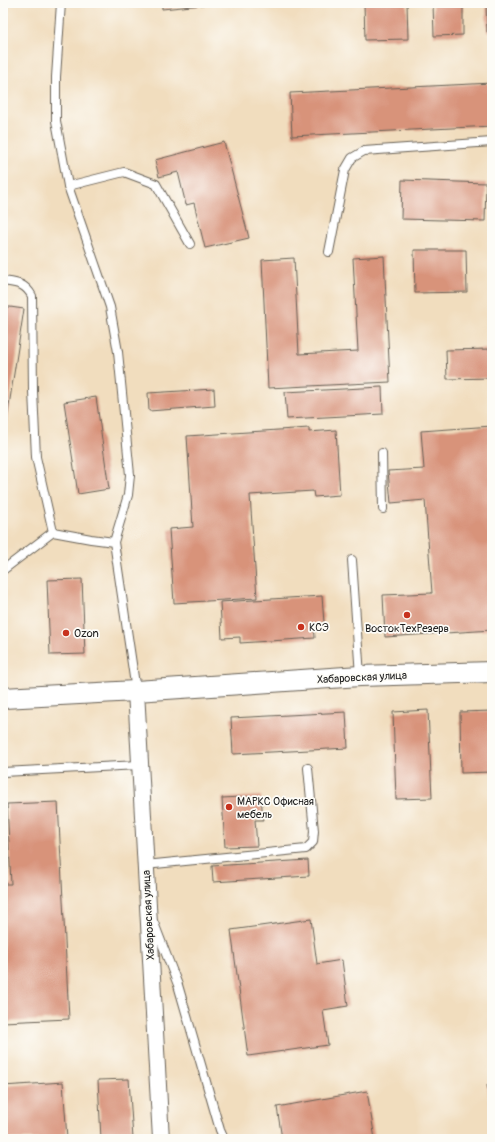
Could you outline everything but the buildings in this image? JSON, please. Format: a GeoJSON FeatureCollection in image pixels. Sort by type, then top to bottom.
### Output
{"type":"FeatureCollection","features":[{"type":"Feature","properties":{"kind":"street","name":"Хабаровская улица"},"geometry":{"type":"LineString","coordinates":[[3,698],[360,676],[492,672]]}},
{"type":"Feature","properties":{"kind":"street","name":"Хабаровская улица"},"geometry":{"type":"LineString","coordinates":[[136,691],[147,908],[162,1139]]}},
{"type":"Feature","properties":{"kind":"lane"},"geometry":{"type":"LineString","coordinates":[[61,3],[56,77],[56,121],[68,186],[110,307],[118,352],[130,475],[128,495],[114,542],[136,691]]}},
{"type":"Feature","properties":{"kind":"lane"},"geometry":{"type":"LineString","coordinates":[[329,252],[345,170],[352,158],[364,151],[492,142]]}},
{"type":"Feature","properties":{"kind":"lane"},"geometry":{"type":"LineString","coordinates":[[68,186],[124,172],[156,184],[190,244]]}},
{"type":"Feature","properties":{"kind":"lane"},"geometry":{"type":"LineString","coordinates":[[3,281],[18,283],[28,288],[32,296],[33,391],[36,457],[53,532]]}},
{"type":"Feature","properties":{"kind":"lane"},"geometry":{"type":"LineString","coordinates":[[382,453],[383,510]]}},
{"type":"Feature","properties":{"kind":"lane"},"geometry":{"type":"LineString","coordinates":[[3,570],[53,532],[114,542]]}},
{"type":"Feature","properties":{"kind":"lane"},"geometry":{"type":"LineString","coordinates":[[352,560],[360,676]]}},
{"type":"Feature","properties":{"kind":"lane"},"geometry":{"type":"LineString","coordinates":[[3,772],[139,765]]}},
{"type":"Feature","properties":{"kind":"lane"},"geometry":{"type":"LineString","coordinates":[[145,865],[306,849],[313,842],[314,830],[308,768]]}},
{"type":"Feature","properties":{"kind":"lane"},"geometry":{"type":"LineString","coordinates":[[147,908],[178,985],[220,1130],[224,1139]]}},
{"type":"Feature","properties":{"kind":"place","name":"ВостокТехРезерв"},"geometry":{"type":"Point","coordinates":[407,615]}},
{"type":"Feature","properties":{"kind":"place","name":"КСЭ"},"geometry":{"type":"Point","coordinates":[301,627]}},
{"type":"Feature","properties":{"kind":"place","name":"Ozon"},"geometry":{"type":"Point","coordinates":[66,633]}},
{"type":"Feature","properties":{"kind":"place","name":"МАРКС Офисная мебель"},"geometry":{"type":"Point","coordinates":[229,807]}}]}
